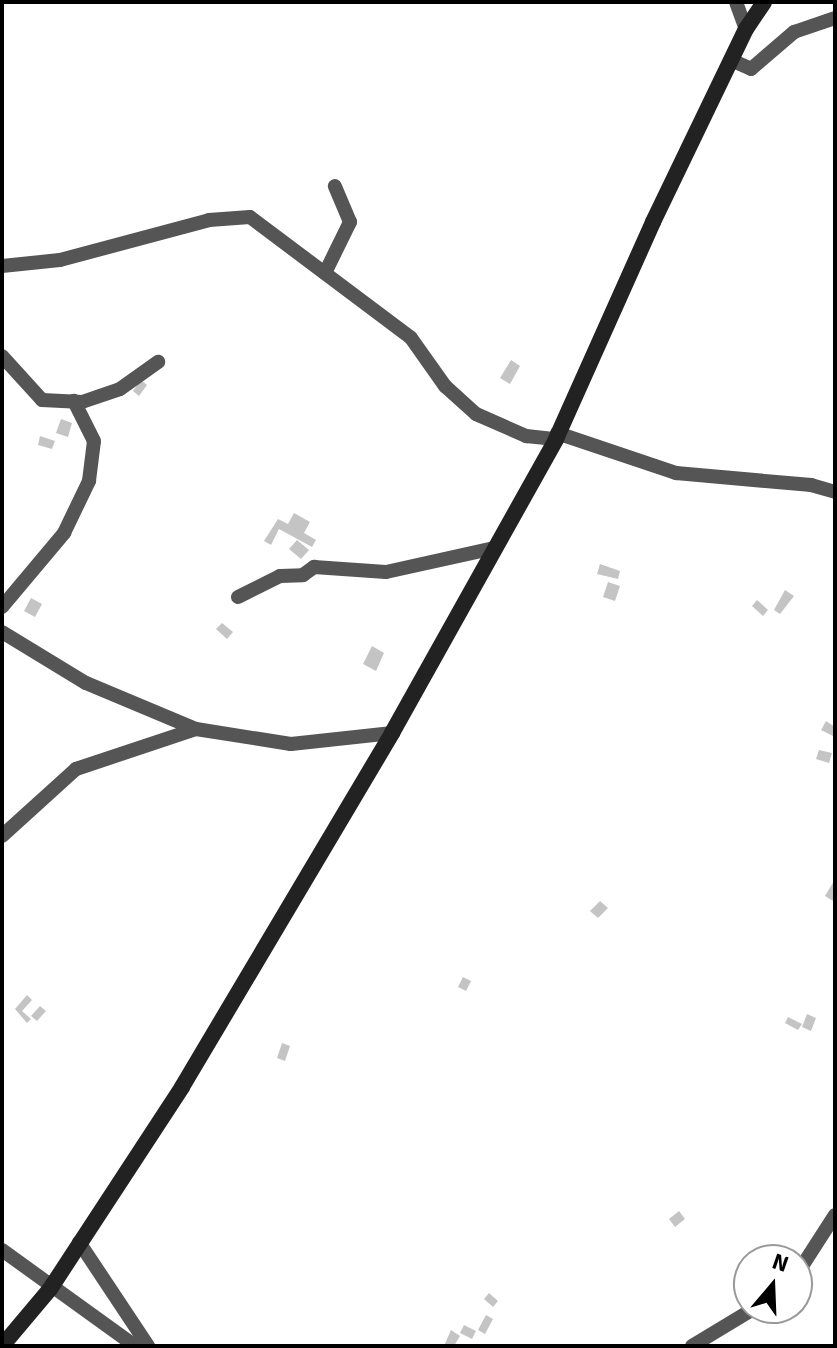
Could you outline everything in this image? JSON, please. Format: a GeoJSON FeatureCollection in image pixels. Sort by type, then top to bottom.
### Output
{"type":"FeatureCollection","features":[{"type":"Feature","properties":{"kind":"street"},"geometry":{"type":"LineString","coordinates":[[736,2],[746,29]]}},
{"type":"Feature","properties":{"kind":"street"},"geometry":{"type":"LineString","coordinates":[[2,1346],[50,1289],[182,1087],[392,733],[490,549],[556,436],[731,60],[764,2]]}},
{"type":"Feature","properties":{"kind":"street"},"geometry":{"type":"LineString","coordinates":[[731,60],[751,69],[794,32],[835,18]]}},
{"type":"Feature","properties":{"kind":"street"},"geometry":{"type":"LineString","coordinates":[[325,273],[350,222],[335,186]]}},
{"type":"Feature","properties":{"kind":"street"},"geometry":{"type":"LineString","coordinates":[[2,266],[60,260],[245,215],[411,338],[445,386],[476,414],[526,436],[556,436],[676,473],[811,485],[835,492]]}},
{"type":"Feature","properties":{"kind":"street"},"geometry":{"type":"LineString","coordinates":[[2,356],[40,399],[74,401],[97,399],[120,389],[158,362]]}},
{"type":"Feature","properties":{"kind":"street"},"geometry":{"type":"LineString","coordinates":[[2,607],[37,560],[55,546],[89,481],[94,441],[74,401]]}},
{"type":"Feature","properties":{"kind":"street"},"geometry":{"type":"LineString","coordinates":[[238,597],[280,576],[303,575],[314,567],[386,572],[490,549]]}},
{"type":"Feature","properties":{"kind":"street"},"geometry":{"type":"LineString","coordinates":[[2,632],[86,683],[196,729],[291,744],[392,733]]}},
{"type":"Feature","properties":{"kind":"street"},"geometry":{"type":"LineString","coordinates":[[2,836],[76,769],[196,729]]}},
{"type":"Feature","properties":{"kind":"street"},"geometry":{"type":"LineString","coordinates":[[813,1249],[835,1215]]}},
{"type":"Feature","properties":{"kind":"street"},"geometry":{"type":"LineString","coordinates":[[79,1242],[148,1346]]}},
{"type":"Feature","properties":{"kind":"street"},"geometry":{"type":"LineString","coordinates":[[2,1250],[50,1289],[135,1346]]}},
{"type":"Feature","properties":{"kind":"street"},"geometry":{"type":"LineString","coordinates":[[692,1346],[733,1321]]}},
{"type":"Feature","properties":{"kind":"building"},"geometry":{"type":"Polygon","coordinates":[[[511,360],[520,366],[510,384],[500,378],[511,360]]]}},
{"type":"Feature","properties":{"kind":"building"},"geometry":{"type":"Polygon","coordinates":[[[141,380],[147,385],[139,396],[133,391],[141,380]]]}},
{"type":"Feature","properties":{"kind":"building"},"geometry":{"type":"Polygon","coordinates":[[[61,419],[72,423],[68,437],[56,433],[61,419]]]}},
{"type":"Feature","properties":{"kind":"building"},"geometry":{"type":"Polygon","coordinates":[[[40,436],[55,441],[52,449],[38,445],[40,436]]]}},
{"type":"Feature","properties":{"kind":"building"},"geometry":{"type":"Polygon","coordinates":[[[294,513],[310,522],[304,533],[316,540],[312,547],[279,529],[271,545],[264,541],[278,519],[288,524],[294,513]]]}},
{"type":"Feature","properties":{"kind":"building"},"geometry":{"type":"Polygon","coordinates":[[[297,540],[309,550],[301,559],[289,549],[297,540]]]}},
{"type":"Feature","properties":{"kind":"building"},"geometry":{"type":"Polygon","coordinates":[[[600,564],[620,571],[618,579],[597,574],[600,564]]]}},
{"type":"Feature","properties":{"kind":"building"},"geometry":{"type":"Polygon","coordinates":[[[608,582],[620,586],[615,601],[603,597],[608,582]]]}},
{"type":"Feature","properties":{"kind":"building"},"geometry":{"type":"Polygon","coordinates":[[[785,590],[794,596],[780,614],[774,610],[785,590]]]}},
{"type":"Feature","properties":{"kind":"building"},"geometry":{"type":"Polygon","coordinates":[[[31,598],[42,604],[35,617],[24,611],[31,598]]]}},
{"type":"Feature","properties":{"kind":"building"},"geometry":{"type":"Polygon","coordinates":[[[757,600],[768,610],[763,616],[752,606],[757,600]]]}},
{"type":"Feature","properties":{"kind":"building"},"geometry":{"type":"Polygon","coordinates":[[[222,623],[233,632],[227,639],[216,629],[222,623]]]}},
{"type":"Feature","properties":{"kind":"building"},"geometry":{"type":"Polygon","coordinates":[[[372,646],[384,653],[376,671],[363,664],[372,646]]]}},
{"type":"Feature","properties":{"kind":"building"},"geometry":{"type":"Polygon","coordinates":[[[826,721],[835,727],[835,737],[821,730],[826,721]]]}},
{"type":"Feature","properties":{"kind":"building"},"geometry":{"type":"Polygon","coordinates":[[[819,750],[832,753],[829,763],[816,759],[819,750]]]}},
{"type":"Feature","properties":{"kind":"building"},"geometry":{"type":"Polygon","coordinates":[[[835,879],[835,898],[833,901],[825,896],[835,879]]]}},
{"type":"Feature","properties":{"kind":"building"},"geometry":{"type":"Polygon","coordinates":[[[600,901],[608,908],[598,918],[590,911],[600,901]]]}},
{"type":"Feature","properties":{"kind":"building"},"geometry":{"type":"Polygon","coordinates":[[[463,977],[471,981],[466,991],[458,987],[463,977]]]}},
{"type":"Feature","properties":{"kind":"building"},"geometry":{"type":"Polygon","coordinates":[[[27,995],[32,1000],[22,1011],[31,1019],[27,1023],[15,1009],[27,995]]]}},
{"type":"Feature","properties":{"kind":"building"},"geometry":{"type":"Polygon","coordinates":[[[40,1006],[46,1011],[37,1021],[31,1016],[40,1006]]]}},
{"type":"Feature","properties":{"kind":"building"},"geometry":{"type":"Polygon","coordinates":[[[807,1014],[816,1018],[811,1031],[802,1027],[807,1014]]]}},
{"type":"Feature","properties":{"kind":"building"},"geometry":{"type":"Polygon","coordinates":[[[788,1017],[802,1024],[798,1030],[785,1023],[788,1017]]]}},
{"type":"Feature","properties":{"kind":"building"},"geometry":{"type":"Polygon","coordinates":[[[282,1043],[290,1046],[285,1061],[277,1058],[282,1043]]]}},
{"type":"Feature","properties":{"kind":"building"},"geometry":{"type":"Polygon","coordinates":[[[679,1211],[685,1219],[675,1227],[669,1219],[679,1211]]]}},
{"type":"Feature","properties":{"kind":"building"},"geometry":{"type":"Polygon","coordinates":[[[489,1293],[498,1301],[493,1307],[484,1299],[489,1293]]]}},
{"type":"Feature","properties":{"kind":"building"},"geometry":{"type":"Polygon","coordinates":[[[486,1315],[493,1319],[485,1334],[478,1330],[486,1315]]]}},
{"type":"Feature","properties":{"kind":"building"},"geometry":{"type":"Polygon","coordinates":[[[464,1325],[476,1331],[472,1339],[460,1333],[464,1325]]]}},
{"type":"Feature","properties":{"kind":"building"},"geometry":{"type":"Polygon","coordinates":[[[451,1330],[460,1336],[454,1346],[444,1346],[451,1330]]]}}]}
